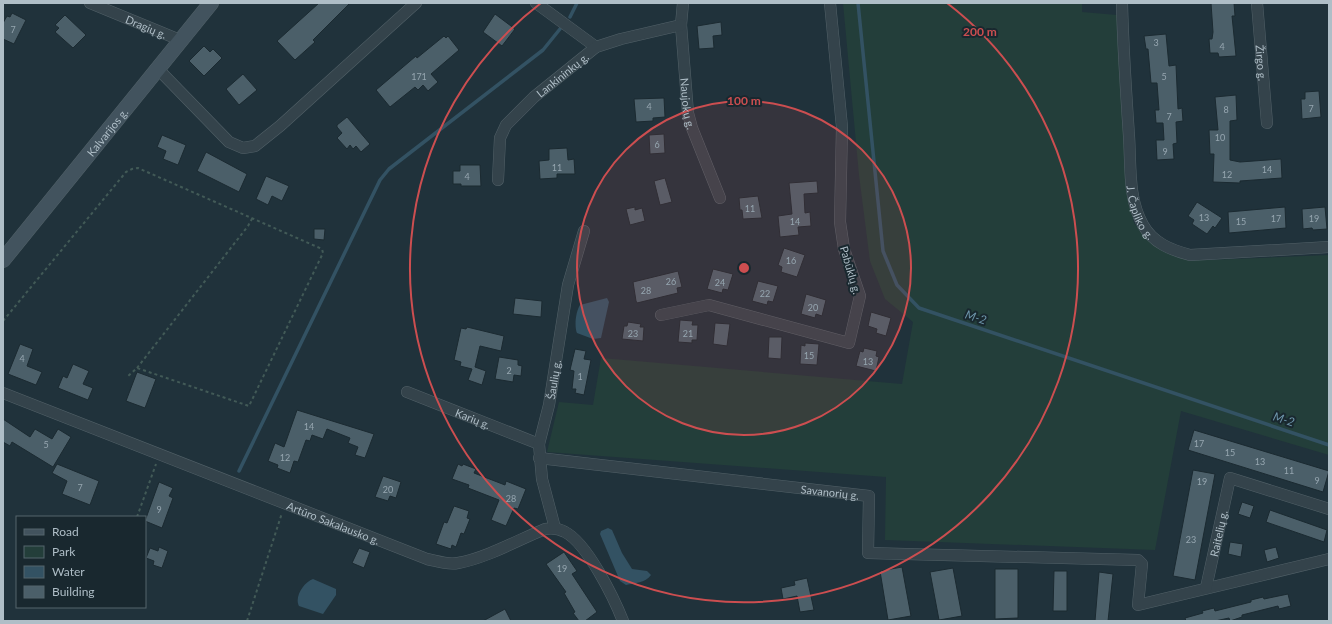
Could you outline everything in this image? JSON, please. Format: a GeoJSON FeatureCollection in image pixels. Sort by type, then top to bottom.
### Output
{"type":"FeatureCollection","features":[{"type":"Feature","properties":{"kind":"main road","name":"Kalvarijos g."},"geometry":{"type":"LineString","coordinates":[[3,260],[211,3]]}},
{"type":"Feature","properties":{"kind":"street","name":"Dragių g."},"geometry":{"type":"LineString","coordinates":[[90,3],[180,40]]}},
{"type":"Feature","properties":{"kind":"street"},"geometry":{"type":"LineString","coordinates":[[158,69],[229,142],[243,148],[255,146],[416,3]]}},
{"type":"Feature","properties":{"kind":"street"},"geometry":{"type":"LineString","coordinates":[[536,3],[573,33],[596,47]]}},
{"type":"Feature","properties":{"kind":"street","name":"Naujokų g."},"geometry":{"type":"LineString","coordinates":[[683,3],[681,25],[688,113],[692,128],[720,198]]}},
{"type":"Feature","properties":{"kind":"street","name":"Pabūklų g."},"geometry":{"type":"LineString","coordinates":[[661,315],[709,305],[849,343],[860,296],[844,249],[840,222],[842,127],[830,3]]}},
{"type":"Feature","properties":{"kind":"street","name":"J. Čapliko g."},"geometry":{"type":"LineString","coordinates":[[1122,3],[1124,69],[1133,202],[1144,227],[1152,237],[1158,243],[1174,251],[1190,255],[1329,247]]}},
{"type":"Feature","properties":{"kind":"street","name":"Žirgo g."},"geometry":{"type":"LineString","coordinates":[[1257,3],[1267,123]]}},
{"type":"Feature","properties":{"kind":"street","name":"Lankininkų g."},"geometry":{"type":"LineString","coordinates":[[498,180],[500,138],[506,125],[534,98],[596,47],[621,39],[681,25]]}},
{"type":"Feature","properties":{"kind":"street","name":"Šaulių g."},"geometry":{"type":"LineString","coordinates":[[556,528],[542,479],[539,458],[540,444],[549,406],[568,285],[584,231]]}},
{"type":"Feature","properties":{"kind":"street","name":"Karių g."},"geometry":{"type":"LineString","coordinates":[[407,392],[540,444]]}},
{"type":"Feature","properties":{"kind":"street","name":"Artūro Sakalausko g."},"geometry":{"type":"LineString","coordinates":[[3,393],[286,502],[427,559],[444,563],[457,563],[479,556],[545,529],[556,528]]}},
{"type":"Feature","properties":{"kind":"street","name":"Savanorių g."},"geometry":{"type":"LineString","coordinates":[[539,458],[869,496],[868,553],[1138,560],[1142,564],[1138,605],[1206,588]]}},
{"type":"Feature","properties":{"kind":"street","name":"Raitelių g."},"geometry":{"type":"LineString","coordinates":[[1206,588],[1230,478],[1329,508]]}},
{"type":"Feature","properties":{"kind":"street"},"geometry":{"type":"LineString","coordinates":[[556,528],[566,532],[585,549],[623,621]]}},
{"type":"Feature","properties":{"kind":"street"},"geometry":{"type":"LineString","coordinates":[[1206,588],[1329,559]]}},
{"type":"Feature","properties":{"kind":"path"},"geometry":{"type":"LineString","coordinates":[[3,321],[126,172],[132,169],[138,168],[254,217],[322,249],[322,253],[249,406],[137,368]]}},
{"type":"Feature","properties":{"kind":"path"},"geometry":{"type":"LineString","coordinates":[[127,376],[137,368],[254,217]]}},
{"type":"Feature","properties":{"kind":"path"},"geometry":{"type":"LineString","coordinates":[[137,516],[160,454]]}},
{"type":"Feature","properties":{"kind":"path"},"geometry":{"type":"LineString","coordinates":[[247,621],[286,502]]}},
{"type":"Feature","properties":{"kind":"green space"},"geometry":{"type":"Polygon","coordinates":[[[843,3],[1082,3],[1082,12],[1117,15],[1128,200],[1134,223],[1146,238],[1187,259],[1209,260],[1329,255],[1329,455],[1181,411],[1155,550],[885,540],[886,477],[547,452],[559,402],[593,405],[601,358],[902,384],[913,322],[885,299],[870,261],[859,175],[843,3]]]}},
{"type":"Feature","properties":{"kind":"water"},"geometry":{"type":"Polygon","coordinates":[[[607,298],[609,302],[601,338],[593,339],[577,333],[576,319],[577,311],[580,305],[607,298]]]}},
{"type":"Feature","properties":{"kind":"water"},"geometry":{"type":"Polygon","coordinates":[[[608,528],[612,530],[622,553],[632,569],[647,571],[651,575],[649,578],[640,582],[626,585],[620,581],[600,534],[601,531],[608,528]]]}},
{"type":"Feature","properties":{"kind":"water"},"geometry":{"type":"Polygon","coordinates":[[[313,579],[336,589],[336,595],[323,614],[299,606],[298,598],[303,586],[313,579]]]}},
{"type":"Feature","properties":{"kind":"building"},"geometry":{"type":"Polygon","coordinates":[[[319,3],[350,3],[313,40],[315,42],[295,60],[277,41],[319,3]]]}},
{"type":"Feature","properties":{"kind":"building"},"geometry":{"type":"Polygon","coordinates":[[[1211,3],[1234,3],[1235,16],[1232,16],[1236,56],[1219,57],[1218,53],[1210,53],[1209,39],[1212,39],[1213,32],[1211,3]]]}},
{"type":"Feature","properties":{"kind":"building"},"geometry":{"type":"Polygon","coordinates":[[[12,13],[26,20],[14,44],[3,39],[3,23],[7,16],[10,17],[12,13]]]}},
{"type":"Feature","properties":{"kind":"building"},"geometry":{"type":"Polygon","coordinates":[[[495,14],[515,29],[502,46],[483,32],[495,14]]]}},
{"type":"Feature","properties":{"kind":"building"},"geometry":{"type":"Polygon","coordinates":[[[65,15],[86,35],[73,48],[55,32],[59,28],[55,25],[65,15]]]}},
{"type":"Feature","properties":{"kind":"building"},"geometry":{"type":"Polygon","coordinates":[[[721,22],[722,35],[713,36],[714,48],[699,49],[697,26],[721,22]]]}},
{"type":"Feature","properties":{"kind":"building"},"geometry":{"type":"Polygon","coordinates":[[[1166,34],[1169,66],[1176,65],[1178,109],[1182,108],[1183,121],[1176,122],[1177,143],[1173,144],[1174,159],[1157,160],[1156,140],[1164,140],[1163,123],[1156,123],[1155,110],[1159,110],[1157,83],[1151,83],[1148,49],[1146,49],[1144,36],[1166,34]]]}},
{"type":"Feature","properties":{"kind":"building"},"geometry":{"type":"Polygon","coordinates":[[[444,36],[446,38],[448,36],[459,50],[431,74],[438,82],[428,91],[423,85],[418,90],[415,87],[390,107],[376,90],[416,56],[417,58],[444,36]]]}},
{"type":"Feature","properties":{"kind":"building"},"geometry":{"type":"Polygon","coordinates":[[[204,46],[210,52],[213,49],[222,58],[204,76],[189,61],[204,46]]]}},
{"type":"Feature","properties":{"kind":"building"},"geometry":{"type":"Polygon","coordinates":[[[243,74],[257,90],[239,105],[226,89],[243,74]]]}},
{"type":"Feature","properties":{"kind":"building"},"geometry":{"type":"Polygon","coordinates":[[[1319,91],[1321,117],[1302,119],[1301,99],[1305,99],[1305,92],[1319,91]]]}},
{"type":"Feature","properties":{"kind":"building"},"geometry":{"type":"Polygon","coordinates":[[[1236,95],[1237,120],[1230,121],[1230,160],[1240,162],[1281,159],[1282,178],[1240,181],[1240,183],[1213,182],[1214,154],[1210,154],[1209,130],[1218,130],[1215,97],[1236,95]]]}},
{"type":"Feature","properties":{"kind":"building"},"geometry":{"type":"Polygon","coordinates":[[[664,98],[665,117],[653,118],[653,121],[636,122],[634,99],[664,98]]]}},
{"type":"Feature","properties":{"kind":"building"},"geometry":{"type":"Polygon","coordinates":[[[347,117],[370,144],[361,152],[356,146],[353,149],[350,145],[347,149],[337,138],[342,133],[337,125],[347,117]]]}},
{"type":"Feature","properties":{"kind":"building"},"geometry":{"type":"Polygon","coordinates":[[[664,134],[665,153],[650,154],[649,135],[664,134]]]}},
{"type":"Feature","properties":{"kind":"building"},"geometry":{"type":"Polygon","coordinates":[[[162,135],[186,145],[178,165],[163,159],[166,151],[157,147],[162,135]]]}},
{"type":"Feature","properties":{"kind":"building"},"geometry":{"type":"Polygon","coordinates":[[[567,148],[568,160],[574,159],[575,174],[557,174],[557,178],[540,179],[539,161],[549,160],[549,149],[567,148]]]}},
{"type":"Feature","properties":{"kind":"building"},"geometry":{"type":"Polygon","coordinates":[[[206,152],[247,174],[239,192],[197,171],[206,152]]]}},
{"type":"Feature","properties":{"kind":"building"},"geometry":{"type":"Polygon","coordinates":[[[460,165],[480,165],[481,186],[461,186],[461,184],[453,184],[453,171],[460,171],[460,165]]]}},
{"type":"Feature","properties":{"kind":"building"},"geometry":{"type":"Polygon","coordinates":[[[266,176],[289,186],[282,201],[272,196],[268,205],[256,199],[266,176]]]}},
{"type":"Feature","properties":{"kind":"building"},"geometry":{"type":"Polygon","coordinates":[[[665,178],[672,202],[660,205],[654,181],[665,178]]]}},
{"type":"Feature","properties":{"kind":"building"},"geometry":{"type":"Polygon","coordinates":[[[817,181],[818,193],[804,194],[805,213],[810,212],[811,226],[798,227],[799,235],[780,237],[778,216],[792,214],[789,183],[817,181]]]}},
{"type":"Feature","properties":{"kind":"building"},"geometry":{"type":"Polygon","coordinates":[[[758,196],[762,218],[743,219],[742,210],[740,210],[739,198],[758,196]]]}},
{"type":"Feature","properties":{"kind":"building"},"geometry":{"type":"Polygon","coordinates":[[[1197,202],[1222,218],[1215,228],[1213,226],[1207,234],[1192,224],[1194,220],[1188,216],[1197,202]]]}},
{"type":"Feature","properties":{"kind":"building"},"geometry":{"type":"Polygon","coordinates":[[[635,207],[635,210],[642,208],[645,221],[630,225],[626,209],[635,207]]]}},
{"type":"Feature","properties":{"kind":"building"},"geometry":{"type":"Polygon","coordinates":[[[1285,207],[1286,228],[1229,233],[1228,212],[1285,207]]]}},
{"type":"Feature","properties":{"kind":"building"},"geometry":{"type":"Polygon","coordinates":[[[1325,207],[1327,229],[1303,229],[1302,209],[1325,207]]]}},
{"type":"Feature","properties":{"kind":"building"},"geometry":{"type":"Polygon","coordinates":[[[314,229],[325,229],[324,240],[314,239],[314,229]]]}},
{"type":"Feature","properties":{"kind":"building"},"geometry":{"type":"Polygon","coordinates":[[[784,248],[805,255],[797,277],[781,272],[782,267],[778,265],[784,248]]]}},
{"type":"Feature","properties":{"kind":"building"},"geometry":{"type":"Polygon","coordinates":[[[713,269],[733,274],[728,290],[723,289],[722,293],[707,289],[713,269]]]}},
{"type":"Feature","properties":{"kind":"building"},"geometry":{"type":"Polygon","coordinates":[[[678,271],[682,287],[677,288],[678,293],[637,303],[633,282],[678,271]]]}},
{"type":"Feature","properties":{"kind":"building"},"geometry":{"type":"Polygon","coordinates":[[[758,281],[778,286],[773,302],[768,301],[767,305],[752,301],[758,281]]]}},
{"type":"Feature","properties":{"kind":"building"},"geometry":{"type":"Polygon","coordinates":[[[806,294],[826,300],[822,316],[816,314],[815,318],[801,314],[806,294]]]}},
{"type":"Feature","properties":{"kind":"building"},"geometry":{"type":"Polygon","coordinates":[[[515,298],[542,301],[541,317],[513,314],[515,298]]]}},
{"type":"Feature","properties":{"kind":"building"},"geometry":{"type":"Polygon","coordinates":[[[871,312],[891,318],[886,336],[876,333],[877,329],[868,326],[871,312]]]}},
{"type":"Feature","properties":{"kind":"building"},"geometry":{"type":"Polygon","coordinates":[[[680,320],[693,321],[692,325],[698,325],[697,340],[692,340],[692,343],[678,342],[680,320]]]}},
{"type":"Feature","properties":{"kind":"building"},"geometry":{"type":"Polygon","coordinates":[[[628,322],[641,324],[640,327],[644,327],[643,341],[622,339],[624,326],[627,326],[628,322]]]}},
{"type":"Feature","properties":{"kind":"building"},"geometry":{"type":"Polygon","coordinates":[[[715,323],[730,324],[727,346],[713,344],[715,323]]]}},
{"type":"Feature","properties":{"kind":"building"},"geometry":{"type":"Polygon","coordinates":[[[467,327],[504,336],[501,351],[480,346],[475,367],[486,371],[482,385],[468,380],[472,369],[460,366],[461,362],[454,360],[461,328],[466,329],[467,327]]]}},
{"type":"Feature","properties":{"kind":"building"},"geometry":{"type":"Polygon","coordinates":[[[769,337],[782,337],[781,359],[768,358],[769,337]]]}},
{"type":"Feature","properties":{"kind":"building"},"geometry":{"type":"Polygon","coordinates":[[[805,343],[819,344],[817,365],[800,364],[801,345],[805,346],[805,343]]]}},
{"type":"Feature","properties":{"kind":"building"},"geometry":{"type":"Polygon","coordinates":[[[20,344],[33,349],[27,366],[42,372],[36,385],[8,374],[20,344]]]}},
{"type":"Feature","properties":{"kind":"building"},"geometry":{"type":"Polygon","coordinates":[[[864,348],[877,351],[876,356],[879,357],[876,371],[856,366],[860,351],[863,352],[864,348]]]}},
{"type":"Feature","properties":{"kind":"building"},"geometry":{"type":"Polygon","coordinates":[[[575,349],[586,351],[584,359],[591,360],[584,395],[575,393],[576,389],[572,389],[574,371],[570,370],[575,349]]]}},
{"type":"Feature","properties":{"kind":"building"},"geometry":{"type":"Polygon","coordinates":[[[499,357],[518,360],[518,365],[522,366],[521,376],[514,375],[513,382],[495,379],[499,357]]]}},
{"type":"Feature","properties":{"kind":"building"},"geometry":{"type":"Polygon","coordinates":[[[73,364],[89,371],[83,384],[93,388],[88,400],[58,388],[63,376],[67,378],[73,364]]]}},
{"type":"Feature","properties":{"kind":"building"},"geometry":{"type":"Polygon","coordinates":[[[137,372],[156,379],[145,408],[126,401],[137,372]]]}},
{"type":"Feature","properties":{"kind":"building"},"geometry":{"type":"Polygon","coordinates":[[[297,410],[374,434],[365,458],[355,455],[358,447],[348,443],[350,438],[327,429],[323,439],[312,435],[310,441],[306,440],[298,462],[294,461],[290,473],[277,468],[278,465],[268,461],[275,443],[284,447],[297,410]]]}},
{"type":"Feature","properties":{"kind":"building"},"geometry":{"type":"Polygon","coordinates":[[[3,419],[30,437],[35,429],[52,439],[58,429],[71,437],[53,467],[12,442],[10,446],[3,442],[3,419]]]}},
{"type":"Feature","properties":{"kind":"building"},"geometry":{"type":"Polygon","coordinates":[[[1194,430],[1329,471],[1323,492],[1188,450],[1194,430]]]}},
{"type":"Feature","properties":{"kind":"building"},"geometry":{"type":"Polygon","coordinates":[[[57,464],[99,481],[90,505],[62,494],[67,481],[52,473],[57,464]]]}},
{"type":"Feature","properties":{"kind":"building"},"geometry":{"type":"Polygon","coordinates":[[[458,464],[462,466],[463,464],[476,469],[474,473],[505,485],[506,481],[526,489],[518,509],[514,508],[506,526],[491,520],[499,500],[468,488],[469,485],[452,479],[458,464]]]}},
{"type":"Feature","properties":{"kind":"building"},"geometry":{"type":"Polygon","coordinates":[[[1193,470],[1215,474],[1195,580],[1173,576],[1193,470]]]}},
{"type":"Feature","properties":{"kind":"building"},"geometry":{"type":"Polygon","coordinates":[[[383,476],[401,482],[396,498],[390,496],[388,501],[375,497],[383,476]]]}},
{"type":"Feature","properties":{"kind":"building"},"geometry":{"type":"Polygon","coordinates":[[[159,482],[173,488],[169,496],[173,498],[162,528],[146,521],[159,482]]]}},
{"type":"Feature","properties":{"kind":"building"},"geometry":{"type":"Polygon","coordinates":[[[1242,502],[1254,506],[1250,518],[1238,514],[1242,502]]]}},
{"type":"Feature","properties":{"kind":"building"},"geometry":{"type":"Polygon","coordinates":[[[454,506],[469,511],[467,518],[470,519],[464,534],[461,533],[456,547],[452,545],[451,549],[436,544],[444,522],[447,523],[454,506]]]}},
{"type":"Feature","properties":{"kind":"building"},"geometry":{"type":"Polygon","coordinates":[[[1270,510],[1327,530],[1324,542],[1266,522],[1270,510]]]}},
{"type":"Feature","properties":{"kind":"building"},"geometry":{"type":"Polygon","coordinates":[[[1230,542],[1243,544],[1241,557],[1228,554],[1230,542]]]}},
{"type":"Feature","properties":{"kind":"building"},"geometry":{"type":"Polygon","coordinates":[[[159,547],[168,551],[162,568],[153,565],[154,561],[146,558],[150,548],[158,551],[159,547]]]}},
{"type":"Feature","properties":{"kind":"building"},"geometry":{"type":"Polygon","coordinates":[[[1276,547],[1279,558],[1267,562],[1264,550],[1276,547]]]}},
{"type":"Feature","properties":{"kind":"building"},"geometry":{"type":"Polygon","coordinates":[[[359,548],[370,552],[364,568],[352,563],[359,548]]]}},
{"type":"Feature","properties":{"kind":"building"},"geometry":{"type":"Polygon","coordinates":[[[564,552],[577,571],[572,574],[597,612],[585,621],[579,621],[573,613],[575,612],[564,593],[566,592],[546,564],[564,552]]]}},
{"type":"Feature","properties":{"kind":"building"},"geometry":{"type":"Polygon","coordinates":[[[902,567],[911,616],[888,620],[880,571],[902,567]]]}},
{"type":"Feature","properties":{"kind":"building"},"geometry":{"type":"Polygon","coordinates":[[[953,568],[962,616],[939,620],[930,572],[953,568]]]}},
{"type":"Feature","properties":{"kind":"building"},"geometry":{"type":"Polygon","coordinates":[[[995,569],[1018,569],[1018,618],[995,619],[995,569]]]}},
{"type":"Feature","properties":{"kind":"building"},"geometry":{"type":"Polygon","coordinates":[[[1054,571],[1067,571],[1067,611],[1053,611],[1054,571]]]}},
{"type":"Feature","properties":{"kind":"building"},"geometry":{"type":"Polygon","coordinates":[[[1099,572],[1113,574],[1108,621],[1095,621],[1099,572]]]}},
{"type":"Feature","properties":{"kind":"building"},"geometry":{"type":"Polygon","coordinates":[[[807,578],[814,610],[800,612],[797,596],[783,599],[781,588],[795,585],[794,581],[807,578]]]}},
{"type":"Feature","properties":{"kind":"building"},"geometry":{"type":"Polygon","coordinates":[[[1288,594],[1291,606],[1279,609],[1278,606],[1242,615],[1242,617],[1230,621],[1229,618],[1215,621],[1186,621],[1185,618],[1214,608],[1215,611],[1251,602],[1251,600],[1263,597],[1264,599],[1288,594]]]}},
{"type":"Feature","properties":{"kind":"building"},"geometry":{"type":"Polygon","coordinates":[[[505,609],[511,621],[483,621],[505,609]]]}},
{"type":"Feature","properties":{"kind":"waterway"},"geometry":{"type":"LineString","coordinates":[[570,17],[577,3]]}},
{"type":"Feature","properties":{"kind":"waterway","name":"M-2"},"geometry":{"type":"LineString","coordinates":[[858,3],[883,251],[897,285],[919,308],[1329,445]]}},
{"type":"Feature","properties":{"kind":"waterway"},"geometry":{"type":"LineString","coordinates":[[239,471],[380,180],[389,169],[543,50],[560,29]]}}]}
